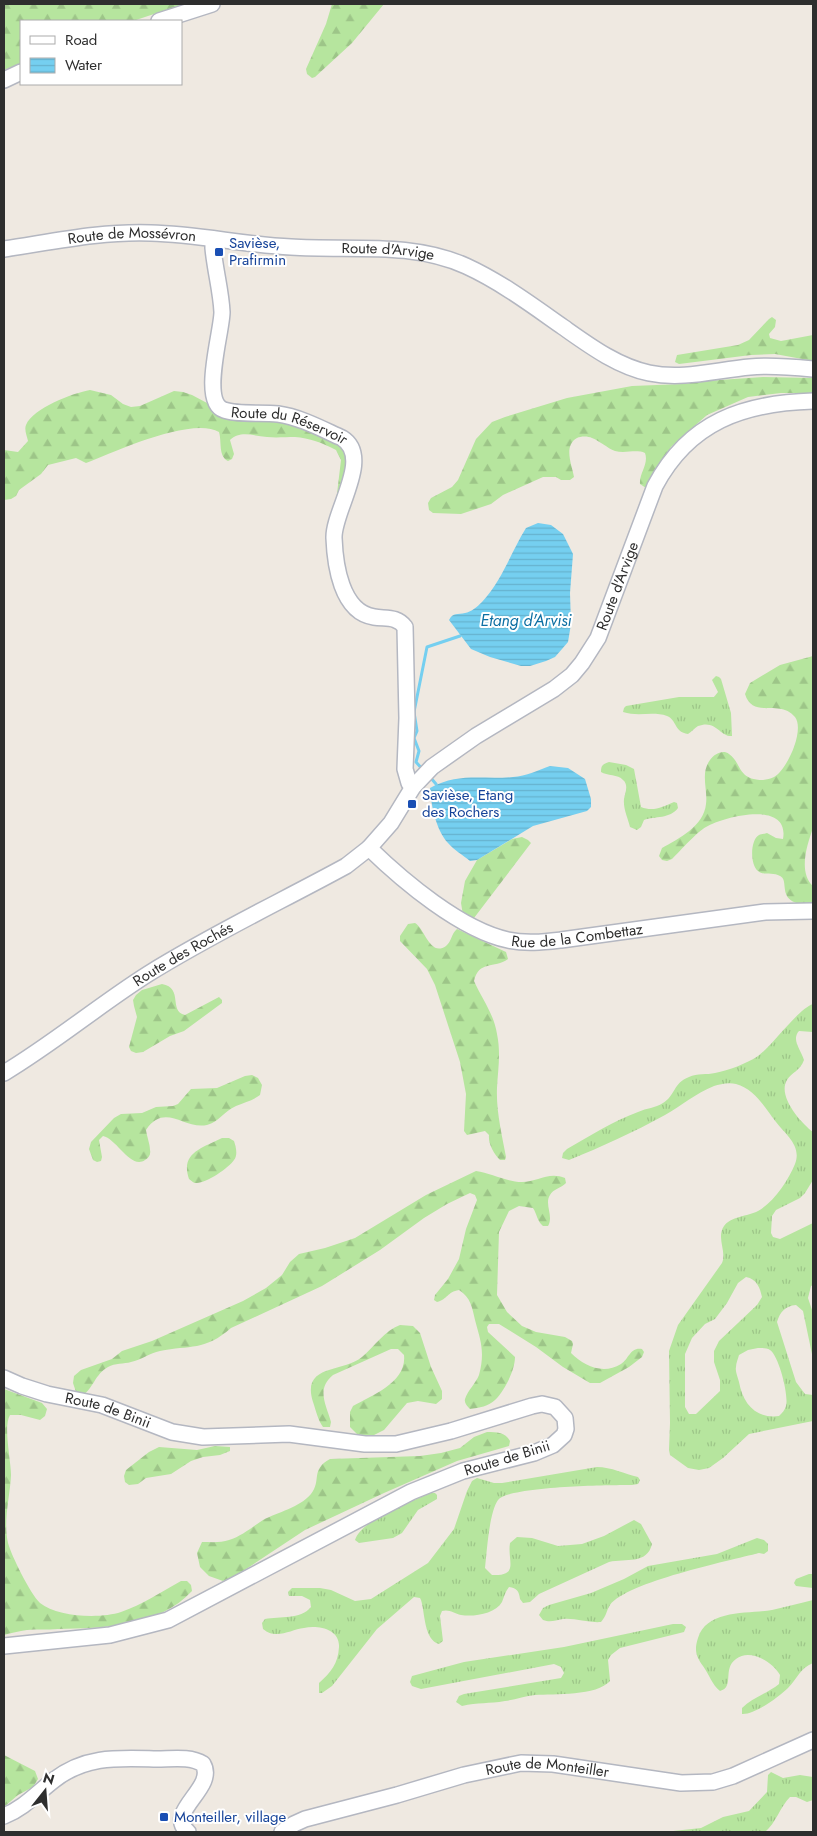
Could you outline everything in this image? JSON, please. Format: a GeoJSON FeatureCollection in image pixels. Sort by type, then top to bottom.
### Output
{"type":"FeatureCollection","features":[{"type":"Feature","properties":{"kind":"street"},"geometry":{"type":"LineString","coordinates":[[162,20],[212,4]]}},
{"type":"Feature","properties":{"kind":"street"},"geometry":{"type":"LineString","coordinates":[[4,80],[20,72]]}},
{"type":"Feature","properties":{"kind":"street","name":"Route de Mossévron"},"geometry":{"type":"LineString","coordinates":[[4,249],[92,236],[154,233],[290,247]]}},
{"type":"Feature","properties":{"kind":"street","name":"Route du Réservoir"},"geometry":{"type":"LineString","coordinates":[[213,239],[213,253],[222,311],[221,326],[215,350],[214,368],[214,395],[218,405],[222,410],[229,412],[270,414],[293,418],[348,441],[352,448],[351,480],[334,528],[334,542],[340,580],[346,596],[358,610],[371,617],[398,620],[405,627],[407,708],[405,768],[407,778],[413,787]]}},
{"type":"Feature","properties":{"kind":"street","name":"Route d'Arvige"},"geometry":{"type":"LineString","coordinates":[[290,247],[392,248],[428,254],[456,262],[479,272],[600,352],[628,367],[650,373],[680,376],[769,366],[813,369]]}},
{"type":"Feature","properties":{"kind":"street","name":"Route d'Arvige"},"geometry":{"type":"LineString","coordinates":[[369,848],[391,823],[413,787],[436,764],[462,744],[554,689],[572,675],[582,663],[598,638],[655,486],[672,460],[690,439],[715,423],[740,412],[766,406],[813,401]]}},
{"type":"Feature","properties":{"kind":"street","name":"Rue de la Combettaz"},"geometry":{"type":"LineString","coordinates":[[369,848],[406,880],[460,921],[490,935],[508,940],[528,942],[549,941],[765,912],[813,911]]}},
{"type":"Feature","properties":{"kind":"street","name":"Route des Rochés"},"geometry":{"type":"LineString","coordinates":[[4,1073],[41,1051],[148,974],[346,866],[369,848]]}},
{"type":"Feature","properties":{"kind":"street","name":"Route de Binii"},"geometry":{"type":"LineString","coordinates":[[4,1378],[47,1394],[102,1405],[172,1432],[203,1437],[289,1434],[365,1444],[396,1444],[451,1431],[542,1404],[550,1405],[560,1410],[566,1424],[564,1435],[553,1445],[534,1453],[463,1471],[410,1492],[168,1620],[110,1635],[4,1646]]}},
{"type":"Feature","properties":{"kind":"street","name":"Route de Monteiller"},"geometry":{"type":"LineString","coordinates":[[282,1832],[305,1819],[397,1796],[464,1775],[504,1766],[529,1763],[553,1764],[670,1782],[703,1783],[733,1776],[813,1740]]}},
{"type":"Feature","properties":{"kind":"street"},"geometry":{"type":"LineString","coordinates":[[4,1816],[30,1802],[62,1774],[88,1762],[109,1758],[190,1759],[203,1764],[206,1774],[181,1819],[182,1826],[188,1832]]}},
{"type":"Feature","properties":{"kind":"green space"},"geometry":{"type":"Polygon","coordinates":[[[4,4],[184,4],[136,20],[20,20],[20,63],[4,70],[4,4]]]}},
{"type":"Feature","properties":{"kind":"green space"},"geometry":{"type":"Polygon","coordinates":[[[332,4],[384,4],[352,43],[312,78],[307,74],[306,69],[326,24],[332,4]]]}},
{"type":"Feature","properties":{"kind":"green space"},"geometry":{"type":"Polygon","coordinates":[[[772,317],[776,320],[775,327],[769,334],[770,338],[781,341],[813,335],[813,361],[775,354],[679,364],[675,362],[677,355],[738,345],[749,340],[772,317]]]}},
{"type":"Feature","properties":{"kind":"green space"},"geometry":{"type":"Polygon","coordinates":[[[763,377],[813,378],[813,393],[781,393],[748,397],[707,415],[671,447],[650,485],[646,488],[640,484],[646,461],[645,453],[638,451],[615,451],[595,439],[582,437],[573,441],[570,446],[569,451],[574,477],[570,480],[543,477],[503,495],[491,504],[461,514],[433,513],[429,510],[428,503],[431,498],[452,487],[458,480],[476,439],[492,422],[567,398],[632,386],[763,377]]]}},
{"type":"Feature","properties":{"kind":"green space"},"geometry":{"type":"Polygon","coordinates":[[[90,390],[111,395],[123,404],[131,407],[140,406],[174,391],[183,392],[207,403],[222,414],[295,424],[342,443],[350,465],[336,502],[341,460],[336,450],[331,447],[316,441],[295,437],[243,434],[230,440],[234,454],[232,459],[228,461],[223,456],[219,432],[207,428],[191,429],[153,437],[86,463],[76,458],[48,465],[41,474],[19,490],[16,496],[4,500],[4,450],[18,452],[28,441],[25,431],[26,425],[30,419],[45,407],[74,394],[90,390]]]}},
{"type":"Feature","properties":{"kind":"green space"},"geometry":{"type":"Polygon","coordinates":[[[813,656],[813,828],[806,850],[805,866],[808,880],[813,886],[813,905],[793,901],[788,897],[783,879],[780,876],[766,874],[755,868],[752,853],[756,838],[767,833],[776,838],[783,839],[782,827],[777,819],[767,815],[741,816],[715,823],[698,833],[672,859],[662,860],[659,856],[662,848],[689,831],[701,819],[706,804],[705,770],[714,756],[721,752],[727,753],[733,758],[744,774],[755,779],[773,778],[779,773],[793,749],[798,731],[798,723],[795,717],[782,709],[754,706],[749,702],[745,694],[750,683],[780,665],[813,656]]]}},
{"type":"Feature","properties":{"kind":"green space"},"geometry":{"type":"Polygon","coordinates":[[[716,676],[721,679],[731,713],[732,736],[724,734],[714,726],[704,724],[688,734],[683,733],[673,720],[667,716],[623,712],[626,706],[679,697],[714,697],[718,692],[712,680],[716,676]]]}},
{"type":"Feature","properties":{"kind":"green space"},"geometry":{"type":"Polygon","coordinates":[[[609,762],[626,765],[634,769],[641,807],[654,809],[674,802],[677,803],[678,808],[667,816],[644,820],[641,827],[637,830],[630,827],[624,806],[625,782],[621,778],[601,772],[603,765],[609,762]]]}},
{"type":"Feature","properties":{"kind":"green space"},"geometry":{"type":"Polygon","coordinates":[[[522,837],[531,843],[474,918],[470,919],[463,915],[461,903],[465,881],[477,860],[512,839],[522,837]]]}},
{"type":"Feature","properties":{"kind":"green space"},"geometry":{"type":"Polygon","coordinates":[[[415,923],[428,941],[436,948],[446,946],[457,929],[506,952],[508,959],[483,967],[476,974],[474,981],[491,1013],[497,1034],[499,1054],[497,1105],[505,1160],[500,1160],[496,1155],[490,1145],[489,1135],[485,1131],[467,1135],[464,1131],[466,1094],[460,1062],[435,985],[427,969],[400,941],[400,936],[408,924],[415,923]]]}},
{"type":"Feature","properties":{"kind":"green space"},"geometry":{"type":"Polygon","coordinates":[[[162,984],[169,986],[172,990],[177,1009],[185,1015],[219,997],[222,1003],[184,1031],[170,1036],[143,1052],[136,1053],[131,1051],[129,1047],[137,1017],[133,1000],[142,990],[162,984]]]}},
{"type":"Feature","properties":{"kind":"green space"},"geometry":{"type":"Polygon","coordinates":[[[813,1004],[813,1032],[799,1031],[797,1034],[797,1045],[804,1060],[787,1080],[785,1094],[797,1116],[813,1132],[813,1180],[800,1198],[776,1210],[772,1216],[771,1233],[773,1237],[780,1239],[813,1223],[813,1285],[811,1286],[808,1298],[813,1313],[813,1359],[803,1311],[796,1305],[786,1308],[781,1312],[777,1322],[796,1382],[805,1394],[813,1395],[813,1421],[749,1434],[709,1468],[699,1470],[688,1468],[670,1455],[669,1450],[669,1351],[678,1325],[722,1263],[721,1235],[724,1226],[735,1219],[758,1211],[775,1197],[789,1177],[795,1164],[797,1158],[795,1146],[764,1105],[749,1090],[743,1086],[728,1083],[707,1089],[653,1121],[581,1155],[569,1160],[562,1158],[563,1153],[611,1124],[663,1103],[680,1083],[692,1076],[712,1074],[753,1059],[764,1051],[793,1019],[813,1004]],[[746,1277],[738,1283],[715,1319],[705,1324],[692,1338],[685,1354],[685,1407],[689,1414],[696,1414],[720,1391],[720,1380],[714,1362],[714,1351],[719,1341],[757,1305],[762,1297],[759,1287],[755,1282],[746,1277]],[[758,1348],[748,1350],[739,1355],[736,1372],[741,1390],[747,1403],[757,1412],[764,1415],[779,1416],[785,1409],[787,1401],[780,1368],[770,1350],[758,1348]]]}},
{"type":"Feature","properties":{"kind":"green space"},"geometry":{"type":"Polygon","coordinates":[[[252,1075],[258,1078],[262,1085],[260,1095],[232,1108],[211,1124],[199,1126],[168,1117],[160,1118],[153,1122],[146,1130],[150,1153],[149,1157],[145,1160],[140,1162],[134,1161],[114,1142],[103,1136],[99,1140],[101,1161],[93,1160],[89,1149],[91,1142],[114,1118],[121,1114],[142,1113],[156,1107],[173,1106],[178,1104],[191,1089],[217,1088],[252,1075]]]}},
{"type":"Feature","properties":{"kind":"green space"},"geometry":{"type":"Polygon","coordinates":[[[222,1138],[229,1138],[234,1141],[236,1153],[234,1160],[211,1178],[200,1183],[193,1182],[189,1179],[187,1170],[190,1157],[200,1149],[222,1138]]]}},
{"type":"Feature","properties":{"kind":"green space"},"geometry":{"type":"Polygon","coordinates":[[[476,1171],[516,1182],[527,1182],[548,1176],[565,1178],[566,1183],[553,1191],[548,1199],[550,1222],[548,1226],[541,1224],[533,1208],[519,1206],[509,1211],[499,1232],[497,1295],[507,1312],[522,1326],[536,1332],[565,1337],[572,1341],[571,1353],[582,1362],[594,1368],[607,1369],[621,1364],[632,1352],[638,1349],[642,1349],[644,1352],[642,1357],[629,1367],[600,1383],[590,1383],[499,1324],[489,1324],[487,1327],[488,1332],[515,1357],[515,1362],[509,1380],[495,1400],[490,1404],[470,1409],[465,1403],[465,1399],[479,1375],[482,1353],[472,1307],[466,1296],[459,1290],[452,1292],[441,1301],[437,1302],[434,1300],[435,1295],[448,1279],[459,1259],[466,1229],[477,1200],[475,1195],[470,1193],[424,1218],[380,1250],[322,1286],[231,1328],[205,1344],[160,1351],[135,1361],[111,1366],[100,1373],[83,1395],[76,1392],[73,1383],[74,1376],[81,1370],[112,1359],[122,1351],[152,1341],[243,1301],[266,1288],[282,1275],[290,1262],[299,1254],[355,1238],[426,1195],[476,1171]]]}},
{"type":"Feature","properties":{"kind":"green space"},"geometry":{"type":"Polygon","coordinates":[[[400,1325],[413,1326],[420,1333],[431,1367],[442,1391],[442,1399],[436,1404],[418,1401],[407,1403],[384,1430],[374,1435],[358,1435],[350,1427],[350,1412],[353,1406],[379,1392],[400,1373],[404,1355],[398,1349],[391,1349],[333,1375],[328,1380],[325,1386],[324,1397],[331,1422],[330,1427],[323,1427],[313,1402],[311,1390],[313,1381],[318,1375],[326,1371],[354,1362],[362,1357],[385,1335],[400,1325]]]}},
{"type":"Feature","properties":{"kind":"green space"},"geometry":{"type":"Polygon","coordinates":[[[4,1389],[42,1403],[47,1409],[45,1416],[40,1420],[21,1415],[10,1415],[7,1427],[11,1475],[6,1518],[8,1543],[13,1557],[31,1591],[40,1603],[48,1608],[68,1614],[102,1616],[129,1609],[181,1581],[187,1581],[191,1585],[192,1591],[179,1603],[147,1619],[130,1623],[93,1628],[27,1630],[4,1635],[4,1389]]]}},
{"type":"Feature","properties":{"kind":"green space"},"geometry":{"type":"Polygon","coordinates":[[[487,1432],[503,1434],[510,1441],[509,1446],[457,1461],[305,1530],[237,1575],[223,1581],[209,1576],[200,1567],[197,1553],[202,1542],[223,1542],[234,1538],[263,1520],[301,1503],[314,1489],[320,1467],[330,1459],[420,1456],[441,1453],[460,1448],[474,1437],[487,1432]]]}},
{"type":"Feature","properties":{"kind":"green space"},"geometry":{"type":"Polygon","coordinates":[[[215,1446],[230,1447],[230,1451],[191,1461],[171,1474],[146,1478],[138,1484],[129,1485],[125,1482],[126,1470],[149,1452],[159,1447],[197,1450],[215,1446]]]}},
{"type":"Feature","properties":{"kind":"green space"},"geometry":{"type":"Polygon","coordinates":[[[597,1467],[638,1477],[640,1480],[638,1484],[632,1485],[561,1487],[506,1495],[498,1500],[492,1514],[485,1568],[492,1575],[506,1573],[510,1566],[510,1543],[517,1537],[532,1538],[558,1546],[582,1544],[604,1536],[634,1520],[641,1524],[652,1544],[646,1555],[641,1558],[609,1562],[539,1594],[530,1602],[523,1603],[517,1590],[509,1587],[499,1606],[489,1612],[466,1616],[442,1611],[440,1616],[443,1641],[439,1644],[430,1637],[420,1598],[414,1597],[377,1629],[332,1686],[322,1693],[319,1693],[319,1683],[330,1671],[337,1658],[339,1647],[336,1636],[332,1632],[316,1627],[277,1634],[263,1629],[262,1623],[265,1619],[296,1616],[311,1607],[310,1600],[302,1596],[289,1596],[288,1592],[292,1588],[331,1590],[355,1601],[371,1599],[428,1563],[454,1529],[467,1491],[472,1481],[477,1478],[494,1483],[502,1483],[597,1467]]]}},
{"type":"Feature","properties":{"kind":"green space"},"geometry":{"type":"Polygon","coordinates":[[[431,1493],[437,1495],[437,1499],[418,1510],[402,1533],[393,1538],[359,1543],[355,1540],[359,1532],[377,1518],[431,1493]]]}},
{"type":"Feature","properties":{"kind":"green space"},"geometry":{"type":"Polygon","coordinates":[[[757,1538],[764,1540],[768,1544],[768,1551],[764,1554],[759,1553],[679,1573],[636,1588],[620,1596],[610,1605],[601,1622],[568,1619],[548,1621],[543,1620],[539,1615],[543,1608],[549,1605],[591,1593],[648,1566],[717,1554],[757,1538]]]}},
{"type":"Feature","properties":{"kind":"green space"},"geometry":{"type":"Polygon","coordinates":[[[813,1574],[813,1588],[796,1586],[794,1583],[796,1579],[813,1574]]]}},
{"type":"Feature","properties":{"kind":"green space"},"geometry":{"type":"Polygon","coordinates":[[[813,1600],[813,1663],[805,1668],[788,1688],[773,1700],[753,1712],[742,1714],[742,1708],[746,1704],[779,1684],[780,1675],[772,1665],[761,1658],[748,1655],[742,1656],[732,1663],[727,1686],[720,1691],[713,1683],[696,1653],[698,1638],[703,1629],[719,1617],[772,1610],[813,1600]]]}},
{"type":"Feature","properties":{"kind":"green space"},"geometry":{"type":"Polygon","coordinates":[[[673,1624],[682,1624],[686,1627],[684,1632],[620,1648],[611,1655],[608,1660],[610,1681],[604,1686],[586,1692],[535,1695],[462,1706],[456,1702],[459,1696],[464,1694],[561,1678],[564,1673],[561,1667],[554,1664],[421,1689],[412,1686],[410,1682],[412,1676],[464,1662],[564,1647],[673,1624]]]}},
{"type":"Feature","properties":{"kind":"green space"},"geometry":{"type":"Polygon","coordinates":[[[4,1755],[35,1771],[38,1779],[33,1787],[18,1795],[4,1807],[4,1755]]]}},
{"type":"Feature","properties":{"kind":"green space"},"geometry":{"type":"Polygon","coordinates":[[[771,1772],[783,1778],[800,1775],[813,1777],[813,1800],[807,1802],[796,1797],[790,1797],[765,1832],[664,1832],[701,1828],[723,1817],[749,1811],[767,1792],[768,1775],[771,1772]]]}},
{"type":"Feature","properties":{"kind":"water","name":"Etang d'Arvisi"},"geometry":{"type":"Polygon","coordinates":[[[538,523],[551,525],[563,534],[573,554],[570,593],[571,624],[568,642],[555,657],[530,666],[521,666],[471,649],[449,620],[454,615],[472,610],[482,602],[501,575],[526,528],[538,523]]]}},
{"type":"Feature","properties":{"kind":"water"},"geometry":{"type":"Polygon","coordinates":[[[550,766],[568,768],[585,779],[591,799],[591,807],[587,811],[533,826],[477,860],[470,861],[453,848],[444,838],[435,817],[430,788],[461,778],[518,776],[550,766]]]}},
{"type":"Feature","properties":{"kind":"waterway"},"geometry":{"type":"LineString","coordinates":[[424,771],[416,762],[419,751],[414,738],[417,731],[414,712],[427,647],[460,636]]}},
{"type":"Feature","properties":{"kind":"waterway"},"geometry":{"type":"LineString","coordinates":[[430,777],[436,784]]}},
{"type":"Feature","properties":{"kind":"place","name":"Savièse, Prafirmin"},"geometry":{"type":"Point","coordinates":[219,252]}},
{"type":"Feature","properties":{"kind":"place","name":"Savièse, Etang des Rochers"},"geometry":{"type":"Point","coordinates":[412,804]}},
{"type":"Feature","properties":{"kind":"place","name":"Monteiller, village"},"geometry":{"type":"Point","coordinates":[164,1817]}}]}
